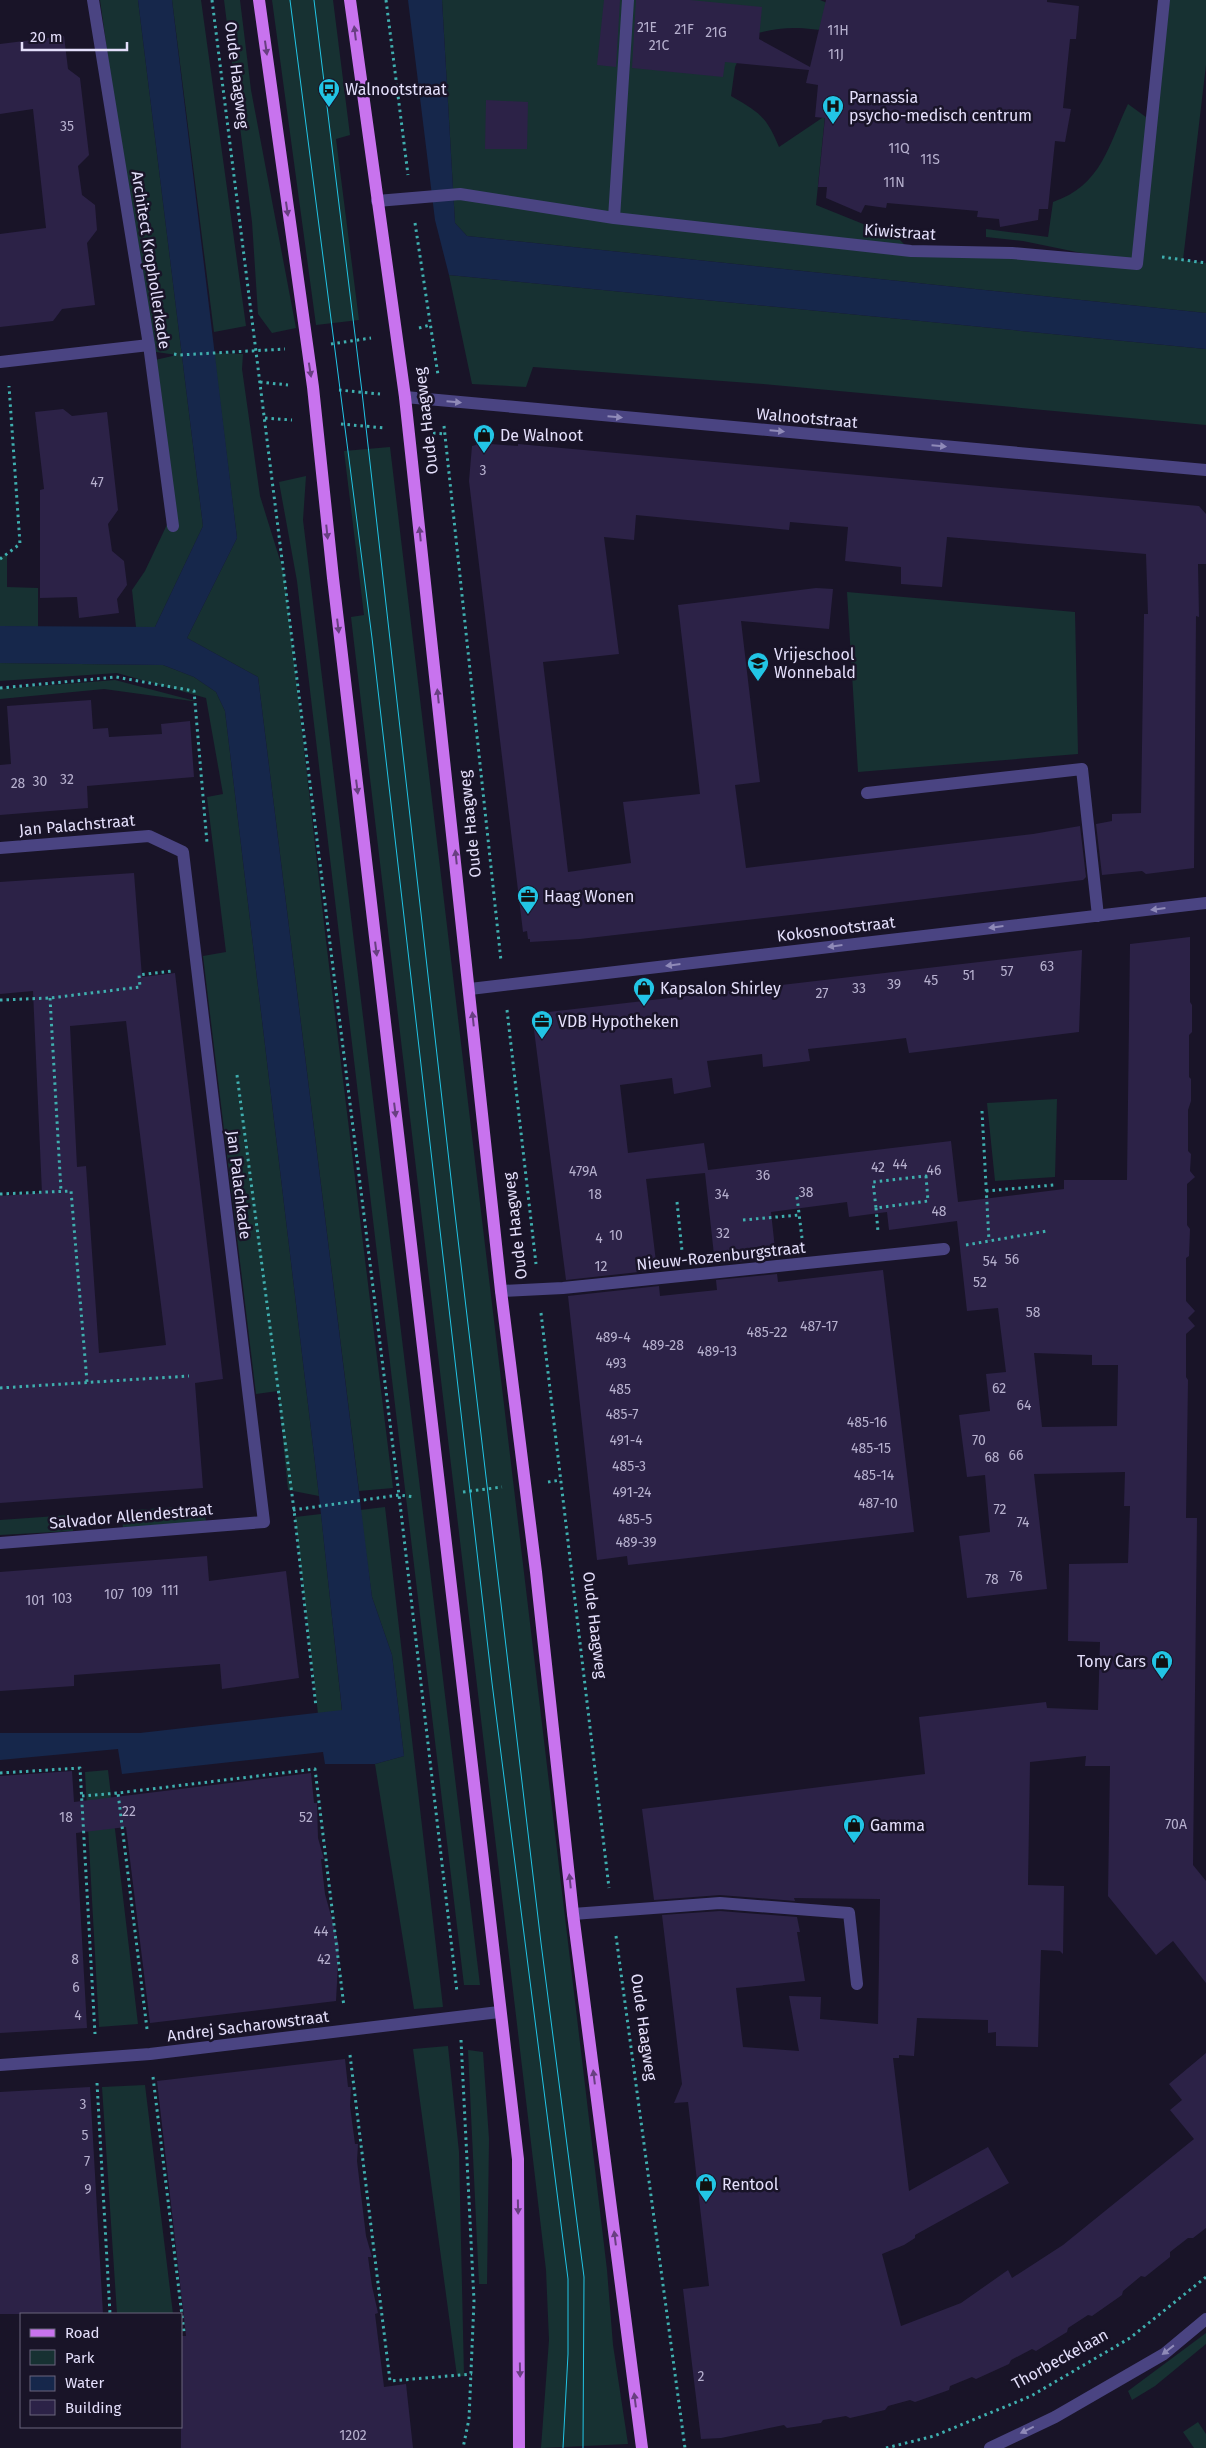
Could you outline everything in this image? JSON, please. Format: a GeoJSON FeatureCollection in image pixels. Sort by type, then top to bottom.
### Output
{"type":"FeatureCollection","features":[{"type":"Feature","properties":{"kind":"main road","name":"Oude Haagweg"},"geometry":{"type":"LineString","coordinates":[[259,0],[313,387],[315,422],[439,1494],[499,2012],[518,2159],[520,2448]]}},
{"type":"Feature","properties":{"kind":"main road","name":"Oude Haagweg"},"geometry":{"type":"LineString","coordinates":[[350,0],[405,397],[501,1292],[525,1485],[573,1914],[642,2448]]}},
{"type":"Feature","properties":{"kind":"street","name":"Architect Krophollerkade"},"geometry":{"type":"LineString","coordinates":[[93,0],[149,345],[173,526]]}},
{"type":"Feature","properties":{"kind":"street"},"geometry":{"type":"LineString","coordinates":[[377,201],[460,194],[614,218],[628,0]]}},
{"type":"Feature","properties":{"kind":"street"},"geometry":{"type":"LineString","coordinates":[[1137,252],[1164,0]]}},
{"type":"Feature","properties":{"kind":"street","name":"Kiwistraat"},"geometry":{"type":"LineString","coordinates":[[614,218],[911,251],[1012,253],[1136,264],[1137,252]]}},
{"type":"Feature","properties":{"kind":"street"},"geometry":{"type":"LineString","coordinates":[[4,361],[149,345]]}},
{"type":"Feature","properties":{"kind":"street","name":"Walnootstraat"},"geometry":{"type":"LineString","coordinates":[[405,397],[1206,470]]}},
{"type":"Feature","properties":{"kind":"street"},"geometry":{"type":"LineString","coordinates":[[867,793],[1082,769],[1098,916]]}},
{"type":"Feature","properties":{"kind":"street","name":"Jan Palachstraat"},"geometry":{"type":"LineString","coordinates":[[0,848],[149,836],[183,852]]}},
{"type":"Feature","properties":{"kind":"street","name":"Jan Palachkade"},"geometry":{"type":"LineString","coordinates":[[183,852],[264,1522]]}},
{"type":"Feature","properties":{"kind":"street","name":"Kokosnootstraat"},"geometry":{"type":"LineString","coordinates":[[470,989],[1206,903]]}},
{"type":"Feature","properties":{"kind":"street","name":"Nieuw-Rozenburgstraat"},"geometry":{"type":"LineString","coordinates":[[501,1292],[684,1276],[944,1249]]}},
{"type":"Feature","properties":{"kind":"street","name":"Salvador Allendestraat"},"geometry":{"type":"LineString","coordinates":[[0,1543],[264,1522]]}},
{"type":"Feature","properties":{"kind":"street"},"geometry":{"type":"LineString","coordinates":[[573,1914],[720,1903],[849,1913],[857,1984]]}},
{"type":"Feature","properties":{"kind":"street","name":"Andrej Sacharowstraat"},"geometry":{"type":"LineString","coordinates":[[0,2065],[160,2052],[499,2012]]}},
{"type":"Feature","properties":{"kind":"street"},"geometry":{"type":"LineString","coordinates":[[990,2448],[1055,2417],[1164,2354],[1206,2319]]}},
{"type":"Feature","properties":{"kind":"path","name":"Oude Haagweg"},"geometry":{"type":"LineString","coordinates":[[212,0],[399,1495],[460,2016],[474,2301],[469,2419],[463,2448]]}},
{"type":"Feature","properties":{"kind":"path","name":"Oude Haagweg"},"geometry":{"type":"LineString","coordinates":[[386,0],[412,199],[442,401],[504,984],[612,1910],[685,2448]]}},
{"type":"Feature","properties":{"kind":"path"},"geometry":{"type":"LineString","coordinates":[[1137,252],[1206,263]]}},
{"type":"Feature","properties":{"kind":"path"},"geometry":{"type":"LineString","coordinates":[[179,356],[218,353]]}},
{"type":"Feature","properties":{"kind":"path"},"geometry":{"type":"LineString","coordinates":[[0,559],[20,544],[4,361]]}},
{"type":"Feature","properties":{"kind":"path"},"geometry":{"type":"LineString","coordinates":[[265,418],[445,434]]}},
{"type":"Feature","properties":{"kind":"path"},"geometry":{"type":"LineString","coordinates":[[0,1000],[50,998],[140,987],[139,975],[196,968]]}},
{"type":"Feature","properties":{"kind":"path"},"geometry":{"type":"LineString","coordinates":[[50,998],[61,1191]]}},
{"type":"Feature","properties":{"kind":"path"},"geometry":{"type":"LineString","coordinates":[[982,1111],[989,1241]]}},
{"type":"Feature","properties":{"kind":"path"},"geometry":{"type":"LineString","coordinates":[[926,1176],[928,1201],[876,1208],[873,1182],[926,1176]]}},
{"type":"Feature","properties":{"kind":"path"},"geometry":{"type":"LineString","coordinates":[[986,1191],[1054,1185]]}},
{"type":"Feature","properties":{"kind":"path"},"geometry":{"type":"LineString","coordinates":[[0,1194],[71,1191],[87,1382]]}},
{"type":"Feature","properties":{"kind":"path"},"geometry":{"type":"LineString","coordinates":[[797,1197],[806,1263]]}},
{"type":"Feature","properties":{"kind":"path"},"geometry":{"type":"LineString","coordinates":[[677,1202],[684,1276]]}},
{"type":"Feature","properties":{"kind":"path"},"geometry":{"type":"LineString","coordinates":[[743,1220],[799,1215]]}},
{"type":"Feature","properties":{"kind":"path"},"geometry":{"type":"LineString","coordinates":[[944,1249],[1047,1231]]}},
{"type":"Feature","properties":{"kind":"path"},"geometry":{"type":"LineString","coordinates":[[0,1388],[189,1376]]}},
{"type":"Feature","properties":{"kind":"path"},"geometry":{"type":"LineString","coordinates":[[308,1508],[399,1495],[416,1497],[561,1480]]}},
{"type":"Feature","properties":{"kind":"path"},"geometry":{"type":"LineString","coordinates":[[0,1773],[80,1768],[110,2313]]}},
{"type":"Feature","properties":{"kind":"path"},"geometry":{"type":"LineString","coordinates":[[82,1796],[118,1792]]}},
{"type":"Feature","properties":{"kind":"path","name":"Thorbeckelaan"},"geometry":{"type":"LineString","coordinates":[[886,2448],[934,2436],[1031,2396],[1130,2338],[1206,2277]]}},
{"type":"Feature","properties":{"kind":"green space"},"geometry":{"type":"Polygon","coordinates":[[[100,0],[138,0],[203,526],[155,627],[136,627],[132,590],[145,571],[172,514],[155,360],[177,355],[149,351],[100,0]]]}},
{"type":"Feature","properties":{"kind":"green space"},"geometry":{"type":"Polygon","coordinates":[[[172,0],[201,0],[246,326],[214,332],[172,0]]]}},
{"type":"Feature","properties":{"kind":"green space"},"geometry":{"type":"Polygon","coordinates":[[[224,0],[240,0],[251,90],[296,328],[272,333],[258,314],[252,222],[224,0]]]}},
{"type":"Feature","properties":{"kind":"green space"},"geometry":{"type":"Polygon","coordinates":[[[272,0],[333,0],[350,135],[336,139],[359,320],[316,325],[272,0]]]}},
{"type":"Feature","properties":{"kind":"green space"},"geometry":{"type":"Polygon","coordinates":[[[442,0],[820,0],[837,7],[834,32],[791,28],[771,30],[749,36],[735,67],[731,96],[761,116],[770,128],[779,147],[825,116],[816,205],[898,238],[911,251],[1130,263],[1023,241],[986,237],[986,229],[1048,237],[1053,202],[1069,195],[1093,175],[1108,149],[1128,104],[1150,120],[1164,0],[1206,0],[1206,65],[1183,260],[1206,263],[1206,313],[467,236],[455,223],[442,0]]]}},
{"type":"Feature","properties":{"kind":"green space"},"geometry":{"type":"Polygon","coordinates":[[[449,275],[1206,349],[1206,425],[763,384],[533,367],[526,387],[472,384],[449,275]]]}},
{"type":"Feature","properties":{"kind":"green space"},"geometry":{"type":"Polygon","coordinates":[[[214,353],[243,354],[242,369],[260,496],[284,573],[326,941],[393,1488],[359,1491],[258,677],[187,638],[237,538],[214,353]]]}},
{"type":"Feature","properties":{"kind":"green space"},"geometry":{"type":"Polygon","coordinates":[[[390,447],[607,2270],[613,2345],[628,2444],[541,2448],[549,2340],[546,2270],[351,617],[364,615],[344,451],[390,447]]]}},
{"type":"Feature","properties":{"kind":"green space"},"geometry":{"type":"Polygon","coordinates":[[[306,476],[303,520],[480,1985],[464,1985],[297,581],[279,482],[306,476]]]}},
{"type":"Feature","properties":{"kind":"green space"},"geometry":{"type":"Polygon","coordinates":[[[7,554],[7,587],[38,588],[38,627],[0,626],[0,558],[7,554]]]}},
{"type":"Feature","properties":{"kind":"green space"},"geometry":{"type":"Polygon","coordinates":[[[847,592],[1075,612],[1078,754],[858,772],[847,592]]]}},
{"type":"Feature","properties":{"kind":"green space"},"geometry":{"type":"Polygon","coordinates":[[[0,663],[163,665],[194,677],[216,692],[225,711],[319,1496],[288,1490],[278,1391],[256,1394],[203,956],[226,952],[207,797],[223,794],[206,698],[117,673],[0,681],[0,663]]]}},
{"type":"Feature","properties":{"kind":"green space"},"geometry":{"type":"Polygon","coordinates":[[[115,680],[199,702],[104,689],[0,699],[0,689],[115,680]]]}},
{"type":"Feature","properties":{"kind":"green space"},"geometry":{"type":"Polygon","coordinates":[[[1057,1099],[1055,1177],[995,1181],[987,1103],[1057,1099]]]}},
{"type":"Feature","properties":{"kind":"green space"},"geometry":{"type":"Polygon","coordinates":[[[204,1505],[206,1522],[123,1528],[121,1511],[204,1505]]]}},
{"type":"Feature","properties":{"kind":"green space"},"geometry":{"type":"Polygon","coordinates":[[[385,1507],[443,2007],[414,2009],[375,1764],[404,1756],[392,1655],[372,1597],[360,1510],[385,1507]]]}},
{"type":"Feature","properties":{"kind":"green space"},"geometry":{"type":"Polygon","coordinates":[[[321,1514],[342,1711],[318,1714],[295,1517],[321,1514]]]}},
{"type":"Feature","properties":{"kind":"green space"},"geometry":{"type":"Polygon","coordinates":[[[71,1515],[73,1531],[0,1535],[0,1520],[71,1515]]]}},
{"type":"Feature","properties":{"kind":"green space"},"geometry":{"type":"Polygon","coordinates":[[[108,1770],[138,2024],[99,2027],[85,1772],[108,1770]]]}},
{"type":"Feature","properties":{"kind":"green space"},"geometry":{"type":"Polygon","coordinates":[[[448,2046],[459,2152],[464,2376],[457,2376],[413,2049],[448,2046]]]}},
{"type":"Feature","properties":{"kind":"green space"},"geometry":{"type":"Polygon","coordinates":[[[468,2050],[483,2052],[489,2139],[487,2284],[479,2284],[468,2050]]]}},
{"type":"Feature","properties":{"kind":"green space"},"geometry":{"type":"Polygon","coordinates":[[[145,2085],[173,2313],[117,2313],[102,2087],[145,2085]]]}},
{"type":"Feature","properties":{"kind":"green space"},"geometry":{"type":"Polygon","coordinates":[[[1206,2333],[1206,2344],[1155,2386],[1132,2400],[1128,2391],[1206,2333]]]}},
{"type":"Feature","properties":{"kind":"green space"},"geometry":{"type":"Polygon","coordinates":[[[1198,2422],[1206,2434],[1206,2448],[1194,2448],[1183,2432],[1198,2422]]]}},
{"type":"Feature","properties":{"kind":"water"},"geometry":{"type":"Polygon","coordinates":[[[138,0],[172,0],[237,538],[187,638],[258,677],[372,1597],[392,1655],[404,1756],[375,1764],[325,1764],[323,1752],[122,1774],[118,1749],[0,1760],[0,1733],[140,1733],[342,1710],[319,1496],[225,711],[216,692],[194,677],[163,665],[0,663],[0,626],[155,627],[203,526],[138,0]]]}},
{"type":"Feature","properties":{"kind":"water"},"geometry":{"type":"Polygon","coordinates":[[[408,0],[442,0],[455,223],[467,236],[1206,313],[1206,349],[449,275],[435,220],[408,0]]]}},
{"type":"Feature","properties":{"kind":"building"},"geometry":{"type":"Polygon","coordinates":[[[604,0],[620,0],[616,67],[597,65],[604,0]]]}},
{"type":"Feature","properties":{"kind":"building"},"geometry":{"type":"Polygon","coordinates":[[[636,0],[690,0],[762,7],[759,39],[810,67],[826,0],[1047,0],[1047,2],[1079,6],[1076,39],[1070,39],[1063,108],[1071,109],[1065,142],[1055,141],[1048,209],[1039,209],[1038,220],[1000,227],[999,219],[977,217],[978,211],[887,203],[886,208],[865,205],[861,213],[826,198],[827,187],[818,187],[825,118],[815,117],[818,85],[806,83],[809,70],[725,62],[723,77],[632,68],[636,0]]]}},
{"type":"Feature","properties":{"kind":"building"},"geometry":{"type":"Polygon","coordinates":[[[64,36],[68,69],[80,78],[89,155],[78,166],[82,195],[95,205],[97,230],[87,243],[95,305],[62,309],[53,321],[0,327],[0,234],[46,228],[33,109],[0,114],[0,44],[64,36]]]}},
{"type":"Feature","properties":{"kind":"building"},"geometry":{"type":"Polygon","coordinates":[[[486,100],[528,102],[527,149],[485,149],[486,100]]]}},
{"type":"Feature","properties":{"kind":"building"},"geometry":{"type":"Polygon","coordinates":[[[63,409],[72,416],[107,412],[118,510],[108,524],[112,551],[124,561],[127,585],[117,599],[119,613],[79,618],[77,597],[40,598],[40,490],[44,489],[35,412],[63,409]]]}},
{"type":"Feature","properties":{"kind":"building"},"geometry":{"type":"Polygon","coordinates":[[[477,443],[518,446],[518,444],[1199,506],[1206,514],[1206,564],[1198,564],[1199,617],[1196,616],[1194,868],[1146,874],[1142,871],[1102,875],[1096,824],[1112,821],[1112,814],[1141,813],[1144,614],[1148,614],[1146,554],[947,537],[942,587],[901,584],[901,567],[845,561],[848,527],[790,522],[789,530],[636,515],[634,540],[604,537],[619,654],[543,662],[568,872],[631,863],[623,802],[700,794],[678,605],[816,588],[833,589],[829,629],[741,621],[760,782],[735,785],[746,868],[1033,834],[1080,826],[1086,877],[1083,880],[826,911],[580,939],[530,942],[527,931],[523,932],[469,481],[472,446],[477,443]]]}},
{"type":"Feature","properties":{"kind":"building"},"geometry":{"type":"Polygon","coordinates":[[[91,700],[93,729],[108,728],[109,737],[162,734],[161,724],[190,721],[194,777],[87,786],[88,808],[0,815],[0,765],[11,764],[7,706],[91,700]]]}},
{"type":"Feature","properties":{"kind":"building"},"geometry":{"type":"Polygon","coordinates":[[[134,873],[142,977],[175,973],[223,1379],[195,1383],[203,1488],[0,1503],[0,1196],[42,1193],[33,991],[0,994],[0,882],[134,873]],[[126,1021],[70,1026],[77,1167],[86,1166],[99,1353],[166,1345],[126,1021]]]}},
{"type":"Feature","properties":{"kind":"building"},"geometry":{"type":"Polygon","coordinates":[[[1190,937],[1192,1032],[1189,1035],[1191,1101],[1188,1110],[1188,1151],[1191,1154],[1190,1171],[1195,1177],[1187,1184],[1187,1225],[1190,1229],[1189,1256],[1186,1258],[1186,1301],[1195,1311],[1188,1318],[1195,1326],[1186,1334],[1186,1377],[1188,1380],[1186,1518],[1197,1518],[1193,1865],[1206,1881],[1206,1983],[1173,1941],[1156,1955],[1108,1896],[1110,1766],[1085,1766],[1086,1756],[1030,1762],[1028,1885],[1064,1886],[1063,1954],[1060,1951],[1041,1950],[1038,2047],[996,2046],[996,2032],[988,2033],[988,2020],[917,2018],[914,2056],[899,2055],[899,2058],[893,2058],[909,2191],[988,2147],[1009,2183],[915,2235],[915,2238],[904,2245],[882,2254],[901,2326],[961,2303],[1008,2270],[1012,2278],[1063,2245],[1194,2139],[1170,2110],[1182,2100],[1169,2084],[1206,2053],[1206,2228],[1193,2238],[1188,2238],[1170,2252],[1170,2257],[1145,2277],[1141,2276],[1123,2291],[1122,2295],[1092,2316],[1088,2315],[1068,2328],[1067,2332],[1036,2351],[1032,2349],[1011,2360],[1009,2364],[976,2379],[972,2377],[950,2386],[949,2390],[915,2402],[910,2400],[888,2406],[885,2410],[850,2418],[846,2416],[823,2420],[821,2423],[787,2428],[784,2425],[721,2438],[701,2439],[683,2289],[709,2286],[688,2102],[674,2103],[682,2084],[662,1915],[720,1911],[797,1917],[800,1932],[797,1932],[805,1981],[736,1988],[743,2047],[799,2051],[789,1996],[821,1997],[820,2019],[878,2024],[880,1899],[794,1898],[795,1901],[720,1895],[654,1900],[642,1809],[925,1774],[919,1717],[1046,1702],[1047,1708],[1098,1710],[1100,1642],[1068,1641],[1069,1564],[1128,1563],[1130,1506],[1124,1506],[1125,1472],[1034,1474],[1047,1589],[967,1598],[959,1536],[990,1532],[985,1475],[967,1477],[959,1415],[990,1411],[986,1374],[1006,1372],[998,1308],[967,1311],[957,1221],[889,1230],[887,1212],[849,1217],[847,1202],[771,1212],[776,1258],[715,1264],[705,1173],[646,1179],[657,1270],[566,1280],[533,1022],[540,1013],[1082,950],[1079,1032],[909,1053],[906,1038],[808,1049],[810,1061],[763,1067],[762,1054],[707,1061],[711,1087],[674,1094],[672,1078],[620,1085],[628,1153],[704,1143],[708,1170],[951,1141],[958,1202],[1064,1189],[1064,1180],[1127,1180],[1130,944],[1190,937]],[[1034,1353],[1042,1427],[1117,1426],[1118,1365],[1092,1365],[1092,1355],[1034,1353]]]}},
{"type":"Feature","properties":{"kind":"building"},"geometry":{"type":"Polygon","coordinates":[[[883,1270],[914,1532],[628,1565],[627,1556],[597,1560],[568,1296],[659,1286],[660,1296],[717,1290],[716,1280],[777,1274],[778,1282],[883,1270]]]}},
{"type":"Feature","properties":{"kind":"building"},"geometry":{"type":"Polygon","coordinates":[[[207,1556],[209,1581],[286,1571],[299,1678],[222,1689],[220,1664],[74,1675],[74,1686],[0,1691],[0,1572],[207,1556]]]}},
{"type":"Feature","properties":{"kind":"building"},"geometry":{"type":"Polygon","coordinates":[[[72,1771],[74,1802],[311,1773],[314,1803],[317,1803],[318,1838],[324,1859],[321,1859],[325,1894],[339,1945],[336,2001],[150,2023],[126,1827],[76,1833],[87,2028],[0,2033],[0,1776],[72,1771]]]}},
{"type":"Feature","properties":{"kind":"building"},"geometry":{"type":"Polygon","coordinates":[[[345,2059],[348,2087],[351,2087],[350,2106],[355,2144],[358,2144],[357,2161],[366,2236],[372,2257],[368,2257],[378,2313],[375,2314],[384,2387],[406,2384],[413,2448],[181,2448],[182,2336],[186,2336],[157,2081],[345,2059]]]}},
{"type":"Feature","properties":{"kind":"building"},"geometry":{"type":"Polygon","coordinates":[[[90,2087],[103,2313],[0,2314],[0,2092],[90,2087]]]}},
{"type":"Feature","properties":{"kind":"tram line"},"geometry":{"type":"LineString","coordinates":[[290,0],[372,638],[492,1683],[568,2279],[568,2354],[563,2448]]}},
{"type":"Feature","properties":{"kind":"tram line"},"geometry":{"type":"LineString","coordinates":[[314,0],[362,392],[455,1214],[541,1943],[584,2277],[583,2448]]}},
{"type":"Feature","properties":{"kind":"place","name":"Walnootstraat"},"geometry":{"type":"Point","coordinates":[329,108]}},
{"type":"Feature","properties":{"kind":"place","name":"Parnassia psycho-medisch centrum"},"geometry":{"type":"Point","coordinates":[833,125]}},
{"type":"Feature","properties":{"kind":"place","name":"De Walnoot"},"geometry":{"type":"Point","coordinates":[484,454]}},
{"type":"Feature","properties":{"kind":"place","name":"Vrijeschool Wonnebald"},"geometry":{"type":"Point","coordinates":[758,682]}},
{"type":"Feature","properties":{"kind":"place","name":"Haag Wonen"},"geometry":{"type":"Point","coordinates":[528,915]}},
{"type":"Feature","properties":{"kind":"place","name":"Kapsalon Shirley"},"geometry":{"type":"Point","coordinates":[644,1007]}},
{"type":"Feature","properties":{"kind":"place","name":"VDB Hypotheken"},"geometry":{"type":"Point","coordinates":[542,1040]}},
{"type":"Feature","properties":{"kind":"place","name":"Tony Cars"},"geometry":{"type":"Point","coordinates":[1162,1680]}},
{"type":"Feature","properties":{"kind":"place","name":"Gamma"},"geometry":{"type":"Point","coordinates":[854,1844]}},
{"type":"Feature","properties":{"kind":"place","name":"Rentool"},"geometry":{"type":"Point","coordinates":[706,2203]}}]}
